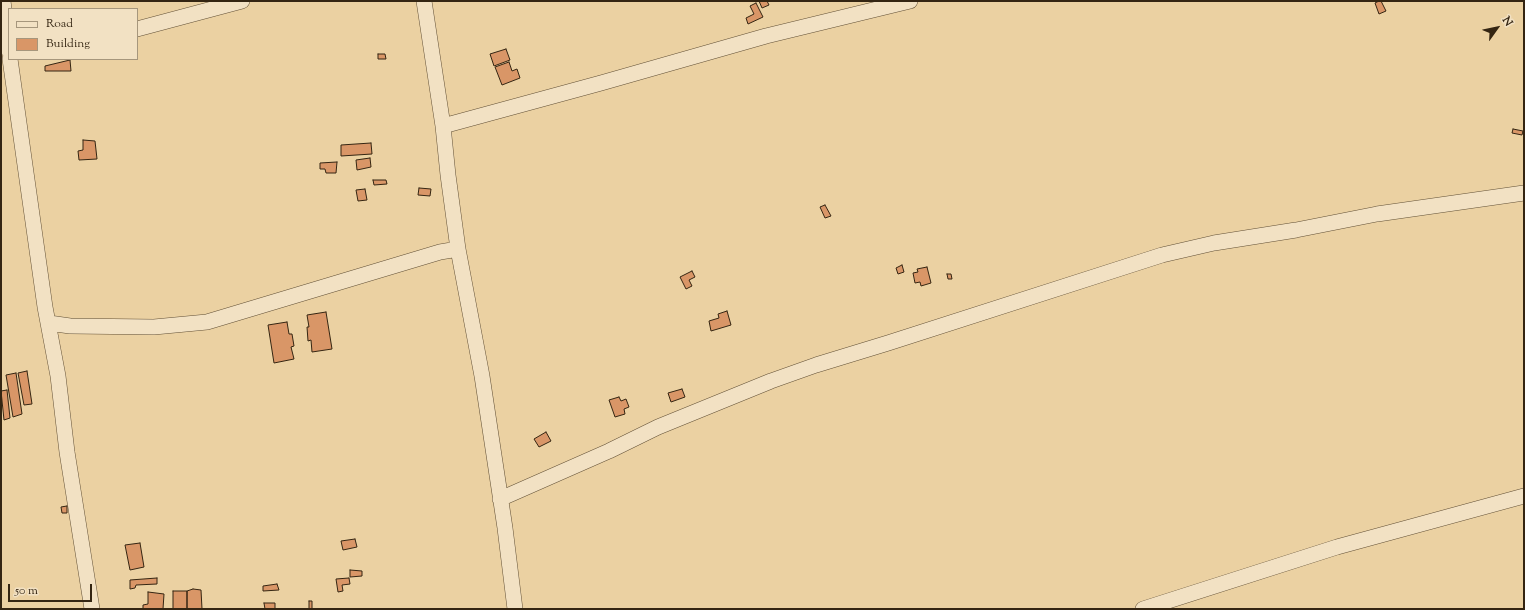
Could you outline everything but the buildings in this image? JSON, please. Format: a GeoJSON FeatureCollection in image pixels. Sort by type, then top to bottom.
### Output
{"type":"FeatureCollection","features":[{"type":"Feature","properties":{"kind":"street"},"geometry":{"type":"LineString","coordinates":[[3,1],[8,33]]}},
{"type":"Feature","properties":{"kind":"street"},"geometry":{"type":"LineString","coordinates":[[138,29],[242,1]]}},
{"type":"Feature","properties":{"kind":"street"},"geometry":{"type":"LineString","coordinates":[[424,1],[443,126],[458,249],[482,376],[515,609]]}},
{"type":"Feature","properties":{"kind":"street"},"geometry":{"type":"LineString","coordinates":[[443,126],[601,84],[766,36],[910,1]]}},
{"type":"Feature","properties":{"kind":"street"},"geometry":{"type":"LineString","coordinates":[[12,60],[45,307],[59,384],[67,452],[92,609]]}},
{"type":"Feature","properties":{"kind":"street"},"geometry":{"type":"LineString","coordinates":[[500,499],[609,451],[658,427],[771,381],[816,365],[997,309],[1162,255],[1214,243],[1377,214],[1524,193]]}},
{"type":"Feature","properties":{"kind":"street"},"geometry":{"type":"LineString","coordinates":[[49,323],[70,326],[154,327],[207,322],[440,252],[458,249]]}},
{"type":"Feature","properties":{"kind":"street"},"geometry":{"type":"LineString","coordinates":[[1143,609],[1337,547],[1524,496]]}}]}
